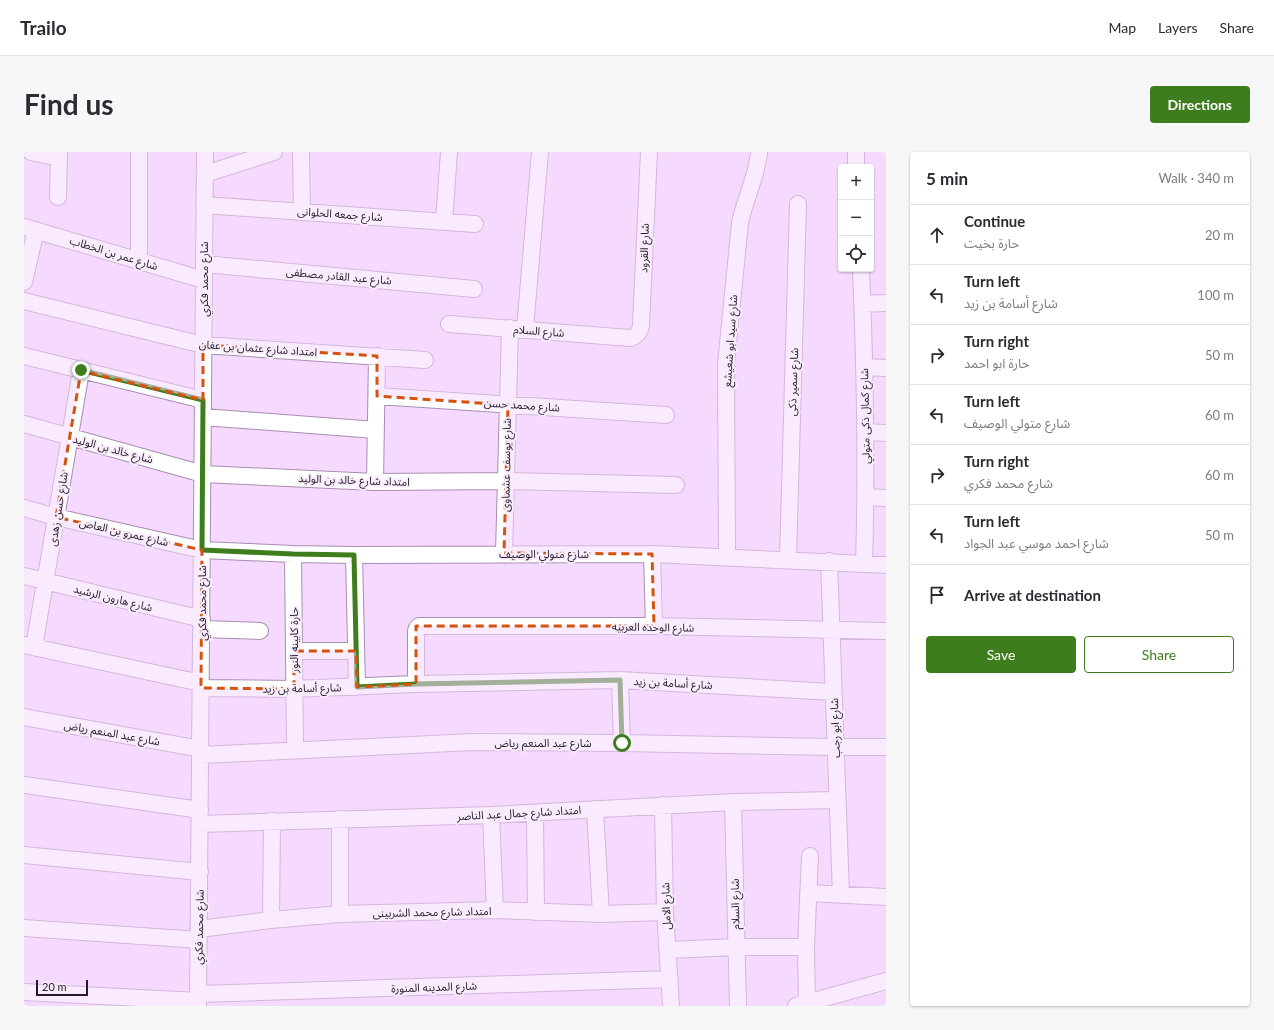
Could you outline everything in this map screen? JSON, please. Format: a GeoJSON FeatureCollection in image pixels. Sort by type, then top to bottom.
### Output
{"type":"FeatureCollection","features":[{"type":"Feature","properties":{"kind":"street"},"geometry":{"type":"LineString","coordinates":[[31,152],[59,155],[58,197]]}},
{"type":"Feature","properties":{"kind":"street"},"geometry":{"type":"LineString","coordinates":[[139,152],[139,261]]}},
{"type":"Feature","properties":{"kind":"street","name":"شارع محمد فكري"},"geometry":{"type":"LineString","coordinates":[[198,1000],[205,152]]}},
{"type":"Feature","properties":{"kind":"street"},"geometry":{"type":"LineString","coordinates":[[205,174],[274,152]]}},
{"type":"Feature","properties":{"kind":"street"},"geometry":{"type":"LineString","coordinates":[[301,152],[302,212]]}},
{"type":"Feature","properties":{"kind":"street"},"geometry":{"type":"LineString","coordinates":[[444,222],[449,152]]}},
{"type":"Feature","properties":{"kind":"street","name":"شارع يوسف عشماوى"},"geometry":{"type":"LineString","coordinates":[[504,553],[508,405],[540,152]]}},
{"type":"Feature","properties":{"kind":"street","name":"شارع القرود"},"geometry":{"type":"LineString","coordinates":[[630,338],[636,336],[640,331],[641,325],[648,152]]}},
{"type":"Feature","properties":{"kind":"street","name":"شارع سيد ابو شعيشع"},"geometry":{"type":"LineString","coordinates":[[727,557],[726,364],[740,223],[745,200],[755,175],[759,152]]}},
{"type":"Feature","properties":{"kind":"street"},"geometry":{"type":"LineString","coordinates":[[856,152],[856,164]]}},
{"type":"Feature","properties":{"kind":"street","name":"شارع سمير ذكى"},"geometry":{"type":"LineString","coordinates":[[788,559],[798,204]]}},
{"type":"Feature","properties":{"kind":"street","name":"شارع جمعه الحلوانى"},"geometry":{"type":"LineString","coordinates":[[204,205],[475,224]]}},
{"type":"Feature","properties":{"kind":"street"},"geometry":{"type":"LineString","coordinates":[[24,282],[30,229]]}},
{"type":"Feature","properties":{"kind":"street","name":"شارع عمر بن الخطاب"},"geometry":{"type":"LineString","coordinates":[[30,229],[204,280]]}},
{"type":"Feature","properties":{"kind":"street","name":"شارع عبد القادر مصطفى"},"geometry":{"type":"LineString","coordinates":[[204,264],[474,289]]}},
{"type":"Feature","properties":{"kind":"street","name":"شارع كمال ذكى متولي"},"geometry":{"type":"LineString","coordinates":[[861,272],[866,432],[864,564]]}},
{"type":"Feature","properties":{"kind":"street","name":"امتداد شارع عثمان بن عفان"},"geometry":{"type":"LineString","coordinates":[[24,301],[204,345],[425,360]]}},
{"type":"Feature","properties":{"kind":"street"},"geometry":{"type":"LineString","coordinates":[[862,304],[886,303]]}},
{"type":"Feature","properties":{"kind":"street","name":"شارع السلام"},"geometry":{"type":"LineString","coordinates":[[449,324],[630,338]]}},
{"type":"Feature","properties":{"kind":"street"},"geometry":{"type":"LineString","coordinates":[[24,356],[203,400]]}},
{"type":"Feature","properties":{"kind":"street"},"geometry":{"type":"LineString","coordinates":[[375,482],[377,356]]}},
{"type":"Feature","properties":{"kind":"street"},"geometry":{"type":"LineString","coordinates":[[865,367],[886,368]]}},
{"type":"Feature","properties":{"kind":"street","name":"شارع حسن زهدى"},"geometry":{"type":"LineString","coordinates":[[29,646],[46,581],[81,370]]}},
{"type":"Feature","properties":{"kind":"street","name":"شارع محمد حسن"},"geometry":{"type":"LineString","coordinates":[[377,396],[666,415]]}},
{"type":"Feature","properties":{"kind":"street"},"geometry":{"type":"LineString","coordinates":[[203,417],[376,430]]}},
{"type":"Feature","properties":{"kind":"street","name":"شارع خالد بن الوليد"},"geometry":{"type":"LineString","coordinates":[[24,424],[203,474]]}},
{"type":"Feature","properties":{"kind":"street"},"geometry":{"type":"LineString","coordinates":[[866,432],[886,433]]}},
{"type":"Feature","properties":{"kind":"street","name":"امتداد شارع خالد بن الوليد"},"geometry":{"type":"LineString","coordinates":[[203,474],[375,482],[506,481],[676,485]]}},
{"type":"Feature","properties":{"kind":"street"},"geometry":{"type":"LineString","coordinates":[[866,497],[886,498]]}},
{"type":"Feature","properties":{"kind":"street","name":"شارع عمرو بن العاص"},"geometry":{"type":"LineString","coordinates":[[24,508],[56,517],[202,550]]}},
{"type":"Feature","properties":{"kind":"street","name":"شارع متولي الوصيف"},"geometry":{"type":"LineString","coordinates":[[202,550],[354,555],[504,553],[652,554],[788,559],[886,565]]}},
{"type":"Feature","properties":{"kind":"street","name":"حارة كابينه النور"},"geometry":{"type":"LineString","coordinates":[[293,554],[295,750]]}},
{"type":"Feature","properties":{"kind":"street"},"geometry":{"type":"LineString","coordinates":[[652,554],[654,626]]}},
{"type":"Feature","properties":{"kind":"street"},"geometry":{"type":"LineString","coordinates":[[354,555],[357,687]]}},
{"type":"Feature","properties":{"kind":"street","name":"شارع ابو رجب"},"geometry":{"type":"LineString","coordinates":[[829,561],[841,895]]}},
{"type":"Feature","properties":{"kind":"street","name":"شارع هارون الرشيد"},"geometry":{"type":"LineString","coordinates":[[24,576],[202,624],[260,631]]}},
{"type":"Feature","properties":{"kind":"street","name":"شارع الوحده العربيه"},"geometry":{"type":"LineString","coordinates":[[416,684],[416,628],[419,626],[654,626],[886,632]]}},
{"type":"Feature","properties":{"kind":"street","name":"شارع أسامة بن زيد"},"geometry":{"type":"LineString","coordinates":[[29,646],[201,686],[294,689],[416,684],[620,680],[833,692]]}},
{"type":"Feature","properties":{"kind":"street"},"geometry":{"type":"LineString","coordinates":[[294,651],[356,651]]}},
{"type":"Feature","properties":{"kind":"street"},"geometry":{"type":"LineString","coordinates":[[620,680],[622,743]]}},
{"type":"Feature","properties":{"kind":"street","name":"شارع عبد المنعم رياض"},"geometry":{"type":"LineString","coordinates":[[24,717],[201,752],[295,750],[474,742],[835,747],[886,746]]}},
{"type":"Feature","properties":{"kind":"street","name":"امتداد شارع جمال عبد الناصر"},"geometry":{"type":"LineString","coordinates":[[24,785],[200,817],[272,822],[491,815],[733,802],[837,800]]}},
{"type":"Feature","properties":{"kind":"street","name":"شارع السلام"},"geometry":{"type":"LineString","coordinates":[[733,802],[738,1006]]}},
{"type":"Feature","properties":{"kind":"street","name":"شارع الامل"},"geometry":{"type":"LineString","coordinates":[[663,805],[666,912],[671,1006]]}},
{"type":"Feature","properties":{"kind":"street"},"geometry":{"type":"LineString","coordinates":[[595,809],[601,914]]}},
{"type":"Feature","properties":{"kind":"street"},"geometry":{"type":"LineString","coordinates":[[535,813],[536,912]]}},
{"type":"Feature","properties":{"kind":"street"},"geometry":{"type":"LineString","coordinates":[[491,815],[495,910]]}},
{"type":"Feature","properties":{"kind":"street"},"geometry":{"type":"LineString","coordinates":[[340,819],[340,914]]}},
{"type":"Feature","properties":{"kind":"street"},"geometry":{"type":"LineString","coordinates":[[271,920],[272,822]]}},
{"type":"Feature","properties":{"kind":"street"},"geometry":{"type":"LineString","coordinates":[[24,855],[200,872]]}},
{"type":"Feature","properties":{"kind":"street"},"geometry":{"type":"LineString","coordinates":[[810,856],[804,1005],[886,981]]}},
{"type":"Feature","properties":{"kind":"street"},"geometry":{"type":"LineString","coordinates":[[808,893],[886,896]]}},
{"type":"Feature","properties":{"kind":"street","name":"امتداد شارع محمد الشربينى"},"geometry":{"type":"LineString","coordinates":[[24,928],[199,935],[271,920],[340,914],[495,910],[601,914],[666,912]]}},
{"type":"Feature","properties":{"kind":"street"},"geometry":{"type":"LineString","coordinates":[[668,950],[736,947],[806,947]]}},
{"type":"Feature","properties":{"kind":"street","name":"شارع المدينه المنورة"},"geometry":{"type":"LineString","coordinates":[[24,992],[198,1000],[670,979]]}},
{"type":"Feature","properties":{"kind":"highlighted area"},"geometry":{"type":"Polygon","coordinates":[[[203,345],[377,356],[377,396],[508,405],[504,553],[652,554],[654,626],[416,626],[416,684],[357,687],[356,651],[294,651],[294,689],[201,688],[202,550],[56,517],[81,371],[203,400],[203,345]]]}},
{"type":"Feature","properties":{"kind":"route"},"geometry":{"type":"LineString","coordinates":[[81,370],[203,400],[202,550],[354,555],[357,687],[416,684],[620,680],[622,743]]}}]}
